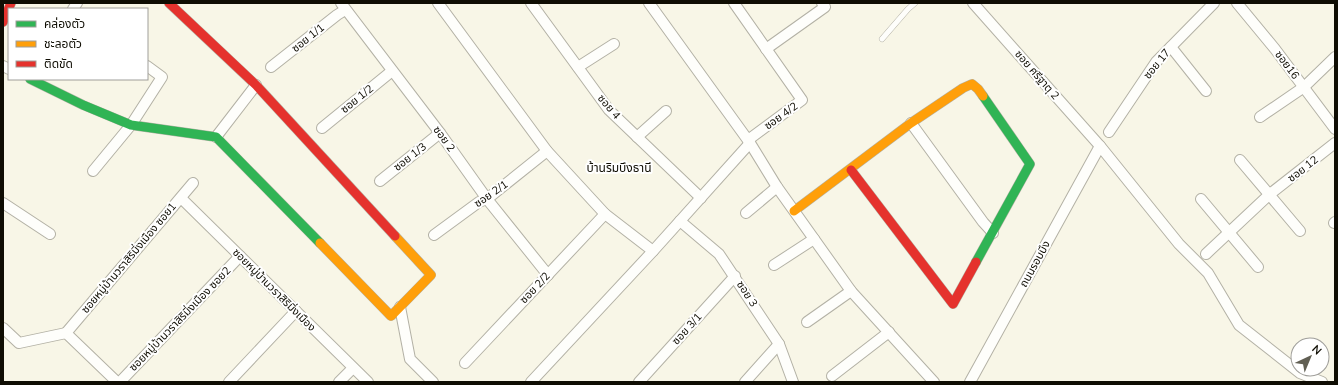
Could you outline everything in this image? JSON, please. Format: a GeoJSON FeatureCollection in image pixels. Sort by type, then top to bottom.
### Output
{"type":"FeatureCollection","features":[{"type":"Feature","properties":{"kind":"street"},"geometry":{"type":"LineString","coordinates":[[32,80],[131,125],[216,137],[391,316],[431,275],[256,85],[169,3]]}},
{"type":"Feature","properties":{"kind":"street"},"geometry":{"type":"LineString","coordinates":[[438,3],[547,151],[605,214],[653,250]]}},
{"type":"Feature","properties":{"kind":"street","name":"ซอย 4"},"geometry":{"type":"LineString","coordinates":[[531,3],[609,110],[701,198]]}},
{"type":"Feature","properties":{"kind":"street"},"geometry":{"type":"LineString","coordinates":[[649,3],[749,141],[777,187],[851,291],[934,382]]}},
{"type":"Feature","properties":{"kind":"street","name":"ซอย 4/2"},"geometry":{"type":"LineString","coordinates":[[734,3],[802,100],[749,141]]}},
{"type":"Feature","properties":{"kind":"street"},"geometry":{"type":"LineString","coordinates":[[766,49],[825,7],[822,3]]}},
{"type":"Feature","properties":{"kind":"street","name":"ซอย ศรีฐาตุ 2"},"geometry":{"type":"LineString","coordinates":[[973,3],[1100,146],[1180,244],[1208,273],[1239,325],[1300,373],[1322,382]]}},
{"type":"Feature","properties":{"kind":"street","name":"ซอย 17"},"geometry":{"type":"LineString","coordinates":[[1109,132],[1156,62],[1214,3]]}},
{"type":"Feature","properties":{"kind":"street","name":"ซอย16"},"geometry":{"type":"LineString","coordinates":[[1237,3],[1275,49],[1335,129]]}},
{"type":"Feature","properties":{"kind":"street","name":"ซอย 1/1"},"geometry":{"type":"LineString","coordinates":[[271,67],[337,15],[343,6]]}},
{"type":"Feature","properties":{"kind":"street","name":"ซอย 2"},"geometry":{"type":"LineString","coordinates":[[343,6],[440,133],[487,199],[548,275]]}},
{"type":"Feature","properties":{"kind":"street"},"geometry":{"type":"LineString","coordinates":[[3,22],[8,10]]}},
{"type":"Feature","properties":{"kind":"street"},"geometry":{"type":"LineString","coordinates":[[578,68],[614,44]]}},
{"type":"Feature","properties":{"kind":"street"},"geometry":{"type":"LineString","coordinates":[[1171,47],[1206,91]]}},
{"type":"Feature","properties":{"kind":"street"},"geometry":{"type":"LineString","coordinates":[[1260,117],[1304,87],[1335,57]]}},
{"type":"Feature","properties":{"kind":"street"},"geometry":{"type":"LineString","coordinates":[[93,171],[131,125],[162,77],[148,67]]}},
{"type":"Feature","properties":{"kind":"street","name":"ซอย 1/2"},"geometry":{"type":"LineString","coordinates":[[322,128],[392,71]]}},
{"type":"Feature","properties":{"kind":"street"},"geometry":{"type":"LineString","coordinates":[[794,211],[851,170],[911,123],[963,88],[972,84],[978,89],[1030,164],[953,304],[851,170]]}},
{"type":"Feature","properties":{"kind":"street"},"geometry":{"type":"LineString","coordinates":[[216,137],[256,85]]}},
{"type":"Feature","properties":{"kind":"street"},"geometry":{"type":"LineString","coordinates":[[638,137],[666,111]]}},
{"type":"Feature","properties":{"kind":"street"},"geometry":{"type":"LineString","coordinates":[[911,123],[983,222],[993,233]]}},
{"type":"Feature","properties":{"kind":"street","name":"ซอย 1/3"},"geometry":{"type":"LineString","coordinates":[[380,181],[440,133]]}},
{"type":"Feature","properties":{"kind":"street"},"geometry":{"type":"LineString","coordinates":[[531,382],[680,222],[749,141]]}},
{"type":"Feature","properties":{"kind":"street","name":"ซอย 12"},"geometry":{"type":"LineString","coordinates":[[1206,254],[1270,194],[1335,143]]}},
{"type":"Feature","properties":{"kind":"street","name":"ถนนรอบบึง"},"geometry":{"type":"LineString","coordinates":[[970,382],[1100,146]]}},
{"type":"Feature","properties":{"kind":"street","name":"ซอย 2/1"},"geometry":{"type":"LineString","coordinates":[[434,235],[479,202],[487,199],[547,151]]}},
{"type":"Feature","properties":{"kind":"street"},"geometry":{"type":"LineString","coordinates":[[1240,160],[1300,231]]}},
{"type":"Feature","properties":{"kind":"street","name":"ซอยหมู่บ้านวราสิริมิ่งเมือง ซอย1"},"geometry":{"type":"LineString","coordinates":[[66,333],[193,183]]}},
{"type":"Feature","properties":{"kind":"street"},"geometry":{"type":"LineString","coordinates":[[746,213],[777,187]]}},
{"type":"Feature","properties":{"kind":"street","name":"ซอยหมู่บ้านวราสิริมิ่งเมือง"},"geometry":{"type":"LineString","coordinates":[[181,198],[368,382]]}},
{"type":"Feature","properties":{"kind":"street"},"geometry":{"type":"LineString","coordinates":[[1201,198],[1258,267]]}},
{"type":"Feature","properties":{"kind":"street"},"geometry":{"type":"LineString","coordinates":[[3,203],[50,234]]}},
{"type":"Feature","properties":{"kind":"street","name":"ซอย 2/2"},"geometry":{"type":"LineString","coordinates":[[465,363],[605,214]]}},
{"type":"Feature","properties":{"kind":"street","name":"ซอย 3"},"geometry":{"type":"LineString","coordinates":[[680,222],[719,254],[735,276],[779,344],[793,382]]}},
{"type":"Feature","properties":{"kind":"street"},"geometry":{"type":"LineString","coordinates":[[774,265],[814,239]]}},
{"type":"Feature","properties":{"kind":"street","name":"ซอยหมู่บ้านวราสิริมิ่งเมือง ซอย2"},"geometry":{"type":"LineString","coordinates":[[118,382],[240,256]]}},
{"type":"Feature","properties":{"kind":"street","name":"ซอย 3/1"},"geometry":{"type":"LineString","coordinates":[[639,382],[735,276]]}},
{"type":"Feature","properties":{"kind":"street"},"geometry":{"type":"LineString","coordinates":[[807,322],[851,291]]}},
{"type":"Feature","properties":{"kind":"street"},"geometry":{"type":"LineString","coordinates":[[400,307],[410,359],[433,382]]}},
{"type":"Feature","properties":{"kind":"street"},"geometry":{"type":"LineString","coordinates":[[229,382],[296,311]]}},
{"type":"Feature","properties":{"kind":"street"},"geometry":{"type":"LineString","coordinates":[[3,328],[19,343],[66,333],[118,382]]}},
{"type":"Feature","properties":{"kind":"street"},"geometry":{"type":"LineString","coordinates":[[832,376],[889,332]]}},
{"type":"Feature","properties":{"kind":"street"},"geometry":{"type":"LineString","coordinates":[[745,382],[779,344]]}},
{"type":"Feature","properties":{"kind":"street"},"geometry":{"type":"LineString","coordinates":[[340,382],[353,368]]}},
{"type":"Feature","properties":{"kind":"lane"},"geometry":{"type":"LineString","coordinates":[[882,39],[915,3]]}},
{"type":"Feature","properties":{"kind":"traffic: fast"},"geometry":{"type":"LineString","coordinates":[[32,80],[83,105],[131,125],[216,137],[320,243]]}},
{"type":"Feature","properties":{"kind":"traffic: fast"},"geometry":{"type":"LineString","coordinates":[[976,262],[1030,164],[983,96]]}},
{"type":"Feature","properties":{"kind":"traffic: slow"},"geometry":{"type":"LineString","coordinates":[[794,211],[911,123],[963,88],[972,84],[983,96]]}},
{"type":"Feature","properties":{"kind":"traffic: slow"},"geometry":{"type":"LineString","coordinates":[[320,243],[391,316],[431,275],[395,236]]}},
{"type":"Feature","properties":{"kind":"traffic: jam"},"geometry":{"type":"LineString","coordinates":[[9,8],[11,3]]}},
{"type":"Feature","properties":{"kind":"traffic: jam"},"geometry":{"type":"LineString","coordinates":[[169,3],[256,85],[395,236]]}},
{"type":"Feature","properties":{"kind":"traffic: jam"},"geometry":{"type":"LineString","coordinates":[[3,22],[8,10]]}},
{"type":"Feature","properties":{"kind":"traffic: jam"},"geometry":{"type":"LineString","coordinates":[[851,170],[953,304],[976,262]]}},
{"type":"Feature","properties":{"kind":"district","name":"บ้านริมบึงธานี"},"geometry":{"type":"Point","coordinates":[619,168]}}]}
